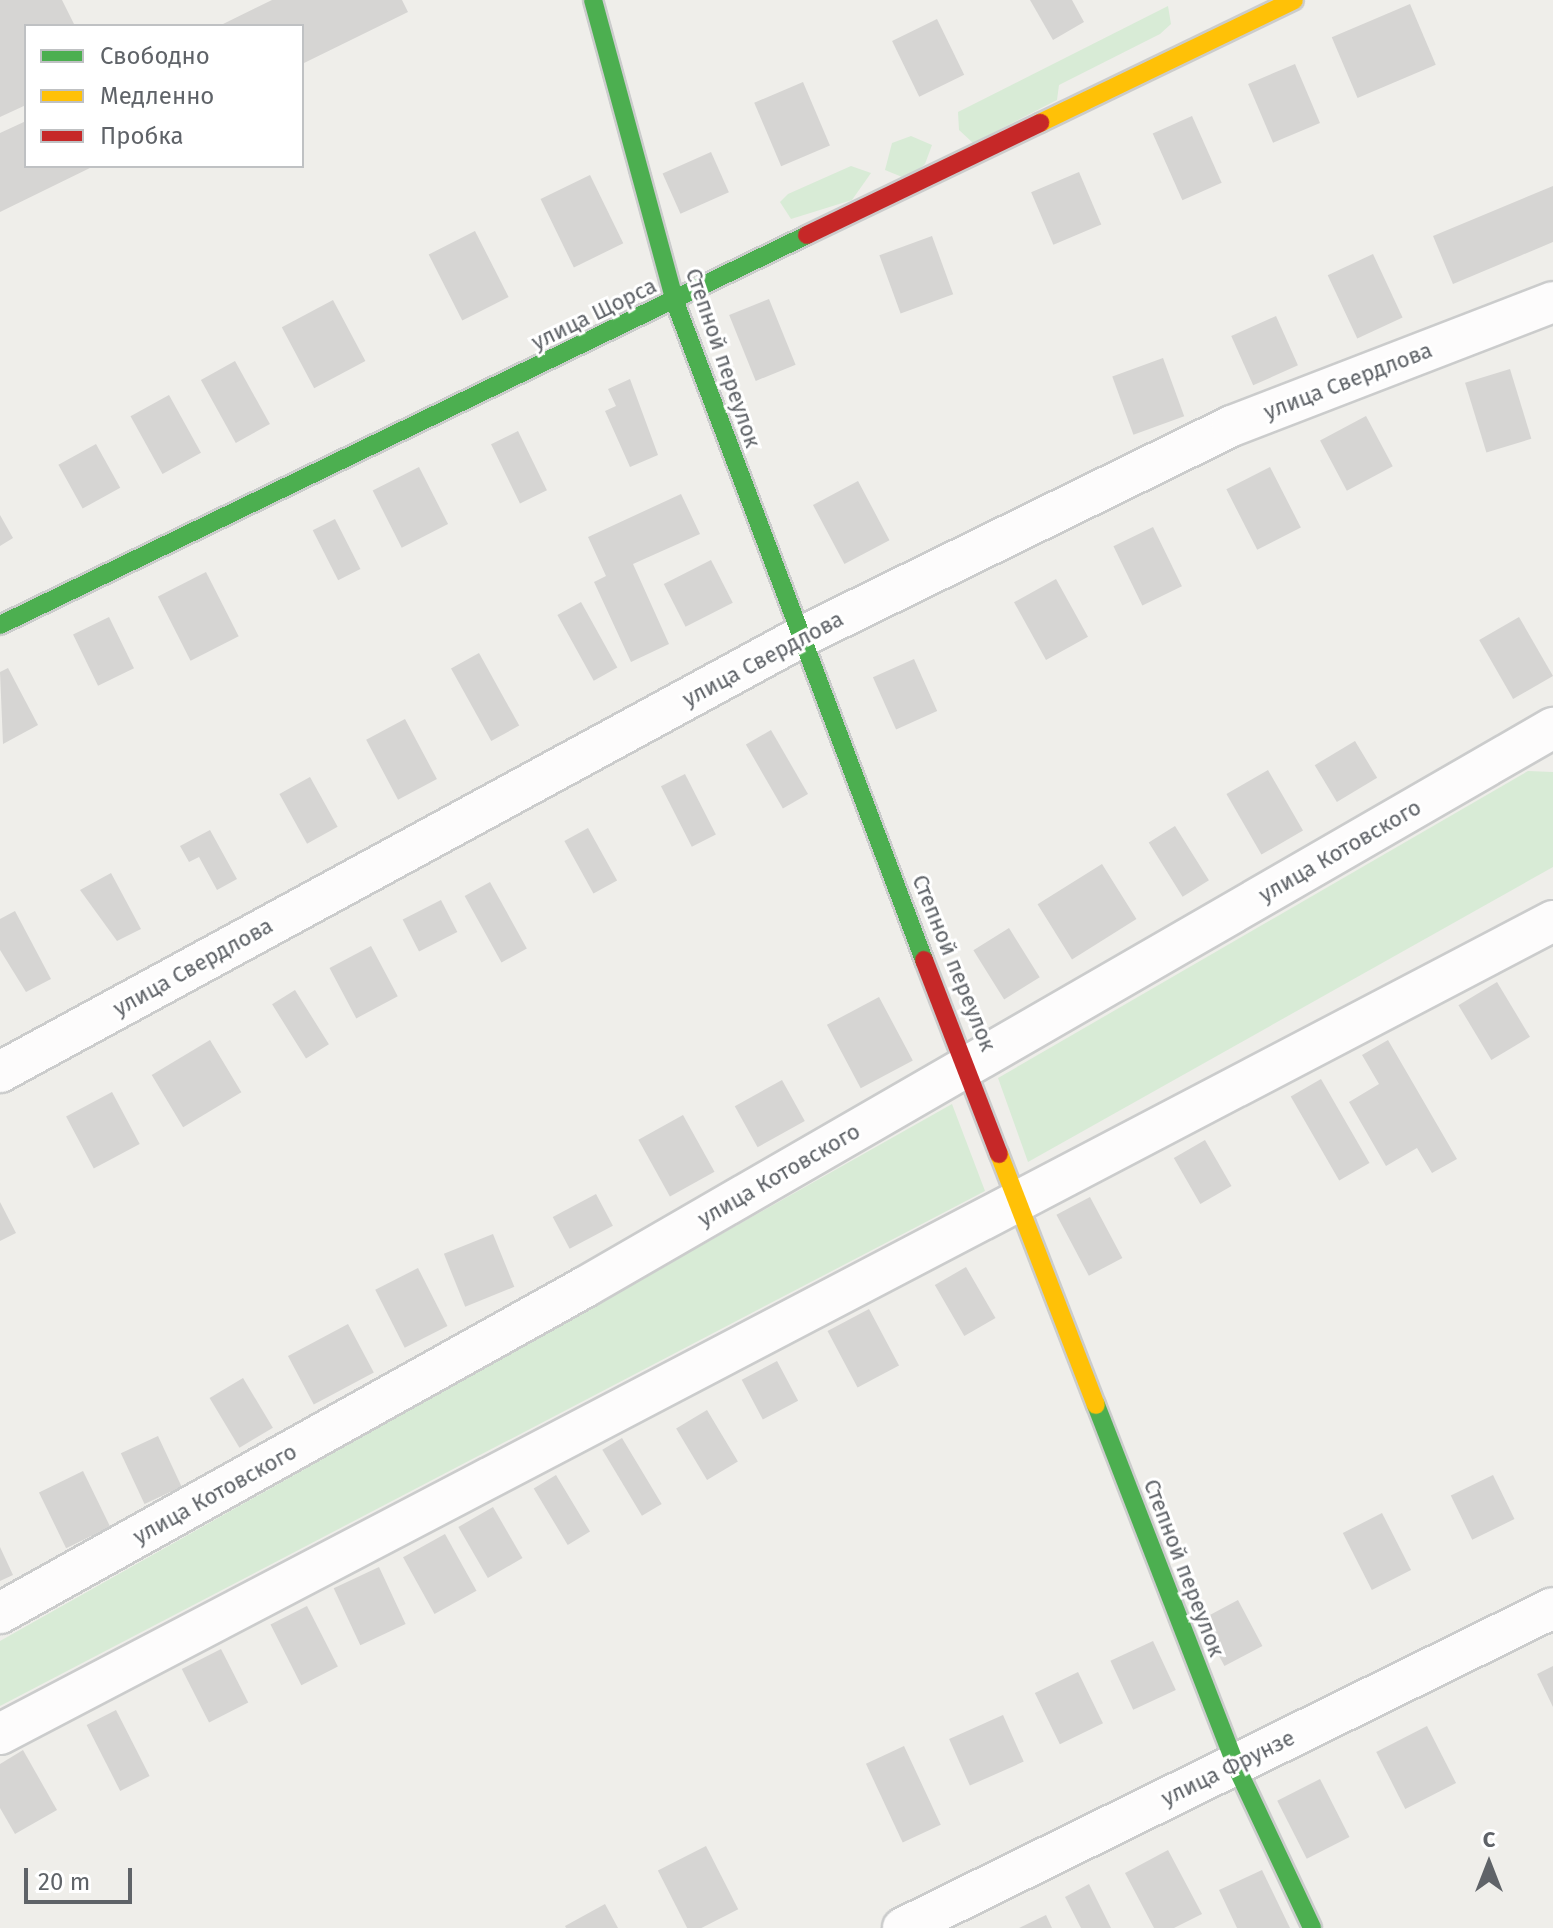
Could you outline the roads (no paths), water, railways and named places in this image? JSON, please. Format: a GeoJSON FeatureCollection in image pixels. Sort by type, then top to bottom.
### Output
{"type":"FeatureCollection","features":[{"type":"Feature","properties":{"kind":"street","name":"Степной переулок"},"geometry":{"type":"LineString","coordinates":[[593,0],[675,302],[799,638],[969,1065],[1016,1204],[1235,1764],[1312,1928]]}},
{"type":"Feature","properties":{"kind":"street","name":"улица Щорса"},"geometry":{"type":"LineString","coordinates":[[0,625],[675,302],[1294,0]]}},
{"type":"Feature","properties":{"kind":"street","name":"улица Свердлова"},"geometry":{"type":"LineString","coordinates":[[0,1072],[799,638],[1232,426],[1553,302]]}},
{"type":"Feature","properties":{"kind":"street","name":"улица Котовского"},"geometry":{"type":"LineString","coordinates":[[0,1613],[969,1065],[1553,728]]}},
{"type":"Feature","properties":{"kind":"street"},"geometry":{"type":"LineString","coordinates":[[0,1734],[1553,921]]}},
{"type":"Feature","properties":{"kind":"street","name":"улица Фрунзе"},"geometry":{"type":"LineString","coordinates":[[903,1928],[1553,1608]]}}]}
